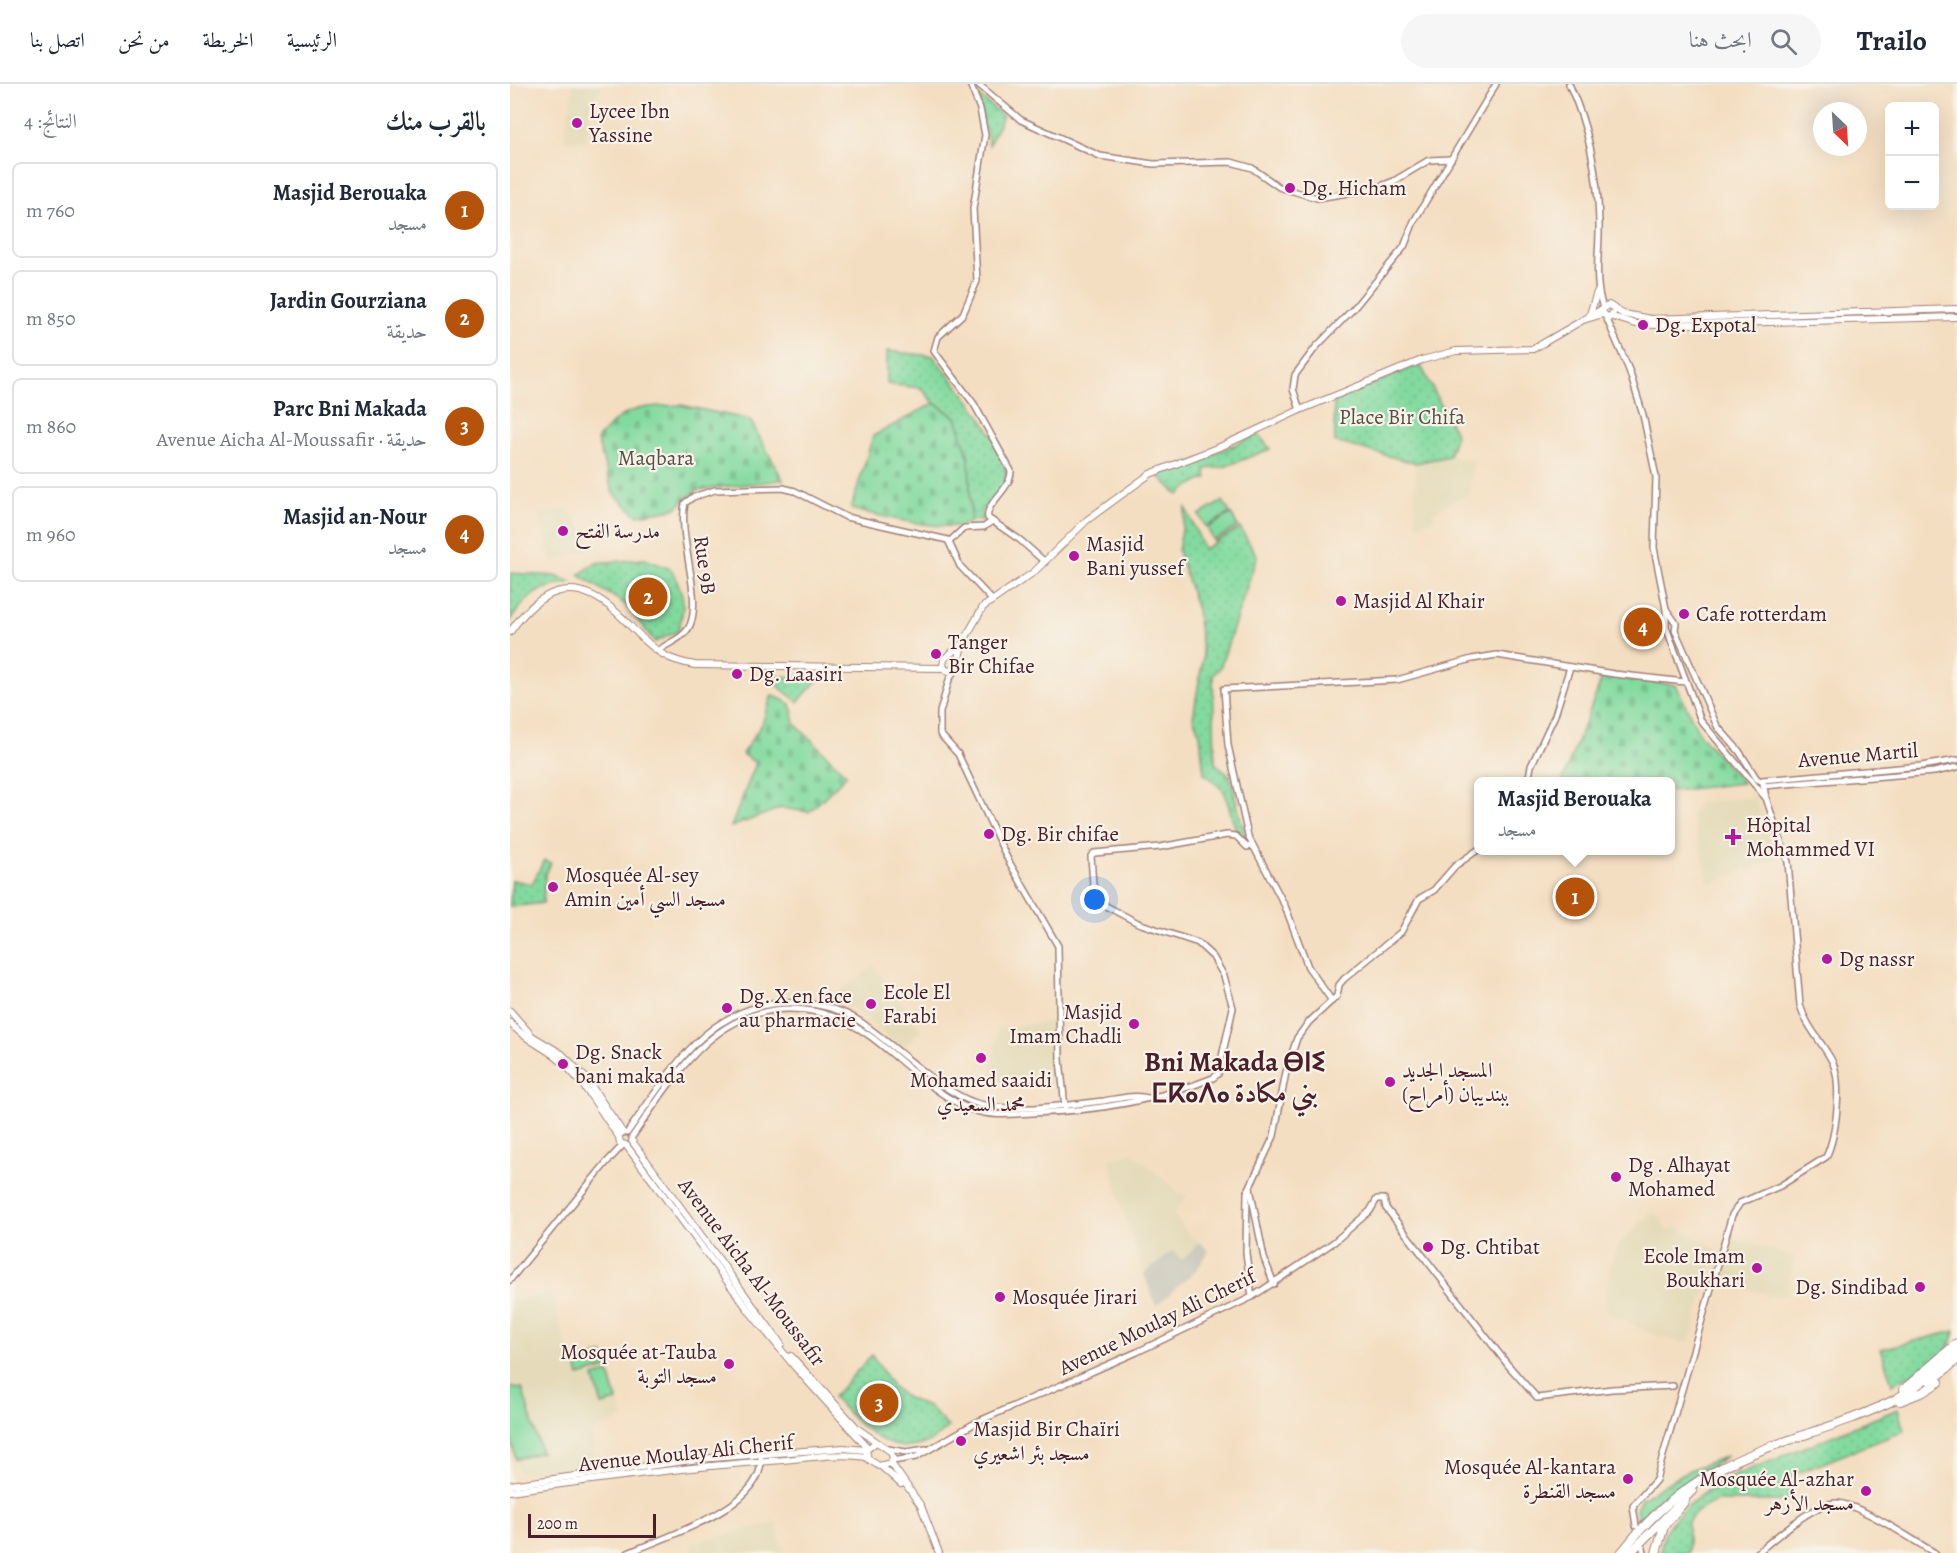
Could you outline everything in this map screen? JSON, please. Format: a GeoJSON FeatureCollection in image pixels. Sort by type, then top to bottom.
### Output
{"type":"FeatureCollection","features":[{"type":"Feature","properties":{"kind":"highway"},"geometry":{"type":"LineString","coordinates":[[1898,1400],[1957,1343]]}},
{"type":"Feature","properties":{"kind":"highway"},"geometry":{"type":"LineString","coordinates":[[1898,1400],[1931,1376],[1957,1351]]}},
{"type":"Feature","properties":{"kind":"highway"},"geometry":{"type":"LineString","coordinates":[[1621,1553],[1672,1500],[1721,1468],[1898,1400],[1927,1385],[1957,1360]]}},
{"type":"Feature","properties":{"kind":"highway"},"geometry":{"type":"LineString","coordinates":[[1629,1553],[1691,1492],[1745,1462],[1933,1386],[1957,1366]]}},
{"type":"Feature","properties":{"kind":"highway"},"geometry":{"type":"LineString","coordinates":[[1656,1553],[1664,1526],[1691,1492]]}},
{"type":"Feature","properties":{"kind":"main road"},"geometry":{"type":"LineString","coordinates":[[1582,321],[1590,314],[1597,290]]}},
{"type":"Feature","properties":{"kind":"main road"},"geometry":{"type":"LineString","coordinates":[[1590,314],[1608,312],[1651,319],[1703,319],[1957,309]]}},
{"type":"Feature","properties":{"kind":"main road"},"geometry":{"type":"LineString","coordinates":[[947,666],[979,613],[992,600],[1045,562],[1087,520],[1146,476],[1222,446],[1300,410],[1443,353],[1533,349],[1582,321],[1608,312],[1636,324],[1658,325],[1764,324],[1957,317]]}},
{"type":"Feature","properties":{"kind":"main road"},"geometry":{"type":"LineString","coordinates":[[510,632],[523,613],[538,600],[552,593],[574,591],[591,595],[605,603],[658,651],[673,660],[695,665],[926,668],[958,666],[962,644]]}},
{"type":"Feature","properties":{"kind":"main road"},"geometry":{"type":"LineString","coordinates":[[947,666],[952,656],[958,660]]}},
{"type":"Feature","properties":{"kind":"main road","name":"Avenue Aicha Al-Moussafir"},"geometry":{"type":"LineString","coordinates":[[510,1011],[532,1036],[562,1054],[580,1072],[625,1139],[750,1312],[867,1452]]}},
{"type":"Feature","properties":{"kind":"main road","name":"Avenue Aicha Al-Moussafir"},"geometry":{"type":"LineString","coordinates":[[510,1023],[527,1040],[555,1056],[569,1068],[715,1250],[780,1342],[858,1429],[875,1443]]}},
{"type":"Feature","properties":{"kind":"main road"},"geometry":{"type":"LineString","coordinates":[[850,1448],[854,1434]]}},
{"type":"Feature","properties":{"kind":"main road"},"geometry":{"type":"LineString","coordinates":[[907,1488],[881,1466],[872,1463],[867,1452],[875,1443],[887,1448],[893,1455],[892,1462],[921,1506],[939,1553]]}},
{"type":"Feature","properties":{"kind":"main road","name":"Avenue Moulay Ali Cherif"},"geometry":{"type":"LineString","coordinates":[[510,1491],[850,1448],[867,1452]]}},
{"type":"Feature","properties":{"kind":"main road","name":"Avenue Moulay Ali Cherif"},"geometry":{"type":"LineString","coordinates":[[510,1485],[637,1467],[867,1452]]}},
{"type":"Feature","properties":{"kind":"main road"},"geometry":{"type":"LineString","coordinates":[[881,1466],[892,1462]]}},
{"type":"Feature","properties":{"kind":"street"},"geometry":{"type":"LineString","coordinates":[[970,84],[980,109],[985,135],[973,209],[977,281],[963,314],[938,338],[934,351],[974,404],[1011,471],[1006,488],[987,513],[991,522],[1014,535],[1045,562]]}},
{"type":"Feature","properties":{"kind":"street"},"geometry":{"type":"LineString","coordinates":[[978,84],[1018,118],[1100,156],[1152,164],[1167,161],[1231,162],[1252,168],[1279,187],[1317,198],[1373,189],[1394,181],[1431,159],[1451,159]]}},
{"type":"Feature","properties":{"kind":"street"},"geometry":{"type":"LineString","coordinates":[[1300,410],[1293,389],[1295,375],[1316,347],[1354,308],[1404,247],[1414,220],[1496,84]]}},
{"type":"Feature","properties":{"kind":"street"},"geometry":{"type":"LineString","coordinates":[[1569,84],[1585,122],[1597,189],[1599,224],[1597,290],[1608,312],[1629,370],[1643,415],[1656,477],[1654,548],[1666,609],[1666,622],[1672,630],[1717,726],[1739,751],[1766,798],[1788,862],[1800,1005],[1806,1019],[1833,1062],[1838,1090],[1831,1143],[1823,1161],[1780,1186],[1740,1203],[1725,1233],[1656,1480],[1633,1506],[1636,1526]]}},
{"type":"Feature","properties":{"kind":"street","name":"Rue 9B"},"geometry":{"type":"LineString","coordinates":[[658,651],[682,636],[695,615],[683,523],[685,502],[693,497],[719,489],[783,488],[795,491],[846,517],[950,541]]}},
{"type":"Feature","properties":{"kind":"street"},"geometry":{"type":"LineString","coordinates":[[991,522],[984,527],[964,528],[950,541],[960,566],[992,600]]}},
{"type":"Feature","properties":{"kind":"street"},"geometry":{"type":"LineString","coordinates":[[1666,609],[1677,624],[1672,630]]}},
{"type":"Feature","properties":{"kind":"street"},"geometry":{"type":"LineString","coordinates":[[1666,622],[1673,620]]}},
{"type":"Feature","properties":{"kind":"street"},"geometry":{"type":"LineString","coordinates":[[1672,630],[1684,682],[1704,726],[1759,784]]}},
{"type":"Feature","properties":{"kind":"street"},"geometry":{"type":"LineString","coordinates":[[1332,1001],[1308,967],[1285,906],[1252,846],[1242,818],[1232,765],[1224,689],[1397,681],[1472,659],[1497,655],[1684,682]]}},
{"type":"Feature","properties":{"kind":"street"},"geometry":{"type":"LineString","coordinates":[[947,666],[949,680],[940,712],[939,727],[942,737],[958,754],[1008,860],[1058,946],[1060,1060],[1065,1112]]}},
{"type":"Feature","properties":{"kind":"street"},"geometry":{"type":"LineString","coordinates":[[1529,777],[1531,766],[1556,715],[1570,667]]}},
{"type":"Feature","properties":{"kind":"street","name":"Avenue Martil"},"geometry":{"type":"LineString","coordinates":[[1759,784],[1957,760]]}},
{"type":"Feature","properties":{"kind":"street","name":"Avenue Martil"},"geometry":{"type":"LineString","coordinates":[[1759,784],[1934,772],[1957,767]]}},
{"type":"Feature","properties":{"kind":"street"},"geometry":{"type":"LineString","coordinates":[[510,1280],[674,1078],[712,1036],[742,1018],[787,1009],[820,1012],[846,1021],[957,1102],[974,1110],[997,1114],[1065,1112],[1131,1104],[1187,1088],[1218,1074],[1233,1008],[1232,999],[1216,962],[1198,943],[1138,923],[1106,906],[1093,885],[1091,856],[1095,853],[1160,847],[1227,835],[1236,836],[1247,847],[1252,846]]}},
{"type":"Feature","properties":{"kind":"street"},"geometry":{"type":"LineString","coordinates":[[1252,1297],[1246,1242],[1246,1208],[1250,1188],[1274,1136],[1287,1072],[1297,1038],[1309,1022],[1332,1001],[1344,980],[1401,932],[1417,901],[1437,888],[1455,866],[1474,853]]}},
{"type":"Feature","properties":{"kind":"street"},"geometry":{"type":"LineString","coordinates":[[625,1139],[668,1076],[703,1034],[730,1017],[771,1003],[808,1004],[851,1015],[948,1089],[975,1103],[995,1107],[1064,1105],[1148,1098]]}},
{"type":"Feature","properties":{"kind":"street"},"geometry":{"type":"LineString","coordinates":[[1250,1188],[1264,1258],[1274,1284]]}},
{"type":"Feature","properties":{"kind":"street"},"geometry":{"type":"LineString","coordinates":[[1386,1208],[1380,1210],[1375,1205],[1377,1199],[1383,1198],[1387,1202],[1386,1208],[1508,1365],[1537,1398],[1673,1386],[1684,1383]]}},
{"type":"Feature","properties":{"kind":"street","name":"Avenue Moulay Ali Cherif"},"geometry":{"type":"LineString","coordinates":[[892,1462],[916,1457],[982,1420],[1143,1349],[1252,1297],[1334,1242],[1375,1205]]}},
{"type":"Feature","properties":{"kind":"street","name":"Avenue Moulay Ali Cherif"},"geometry":{"type":"LineString","coordinates":[[887,1448],[911,1452],[939,1443]]}},
{"type":"Feature","properties":{"kind":"street"},"geometry":{"type":"LineString","coordinates":[[628,1553],[723,1512],[753,1481],[761,1458]]}},
{"type":"Feature","properties":{"kind":"street"},"geometry":{"type":"LineString","coordinates":[[1757,1553],[1817,1509],[1833,1503],[1852,1506],[1935,1553]]}},
{"type":"Feature","properties":{"kind":"shaded area","name":"Lycee Ibn Yassine"},"geometry":{"type":"Polygon","coordinates":[[[573,84],[603,84],[591,106],[584,142],[564,141],[573,84]]]}},
{"type":"Feature","properties":{"kind":"shaded area"},"geometry":{"type":"Polygon","coordinates":[[[1449,456],[1474,461],[1469,494],[1433,512],[1435,520],[1416,525],[1415,463],[1449,456]]]}},
{"type":"Feature","properties":{"kind":"shaded area","name":"مدرسة الفتح"},"geometry":{"type":"Polygon","coordinates":[[[567,509],[594,548],[552,562],[538,513],[567,509]]]}},
{"type":"Feature","properties":{"kind":"shaded area","name":"Hôpital Mohammed VI"},"geometry":{"type":"Polygon","coordinates":[[[1755,797],[1778,859],[1709,883],[1691,815],[1700,802],[1755,797]]]}},
{"type":"Feature","properties":{"kind":"shaded area","name":"Ecole El Farabi"},"geometry":{"type":"Polygon","coordinates":[[[874,966],[921,1030],[902,1049],[853,1008],[827,1000],[874,966]]]}},
{"type":"Feature","properties":{"kind":"shaded area"},"geometry":{"type":"Polygon","coordinates":[[[1055,1021],[1056,1082],[1019,1084],[990,1081],[998,1028],[1055,1021]]]}},
{"type":"Feature","properties":{"kind":"shaded area"},"geometry":{"type":"Polygon","coordinates":[[[1133,1153],[1180,1193],[1188,1195],[1173,1214],[1189,1234],[1200,1242],[1182,1260],[1171,1251],[1144,1274],[1122,1208],[1109,1158],[1133,1153]]]}},
{"type":"Feature","properties":{"kind":"shaded area"},"geometry":{"type":"Polygon","coordinates":[[[1652,1212],[1662,1218],[1664,1227],[1670,1231],[1676,1226],[1716,1249],[1694,1330],[1690,1341],[1684,1343],[1648,1333],[1608,1313],[1606,1309],[1606,1290],[1614,1253],[1620,1243],[1652,1212]]]}},
{"type":"Feature","properties":{"kind":"shaded area","name":"Ecole Imam Boukhari"},"geometry":{"type":"Polygon","coordinates":[[[1729,1238],[1795,1257],[1786,1295],[1770,1296],[1718,1279],[1729,1238]]]}},
{"type":"Feature","properties":{"kind":"shaded area"},"geometry":{"type":"Polygon","coordinates":[[[1200,1242],[1209,1251],[1197,1269],[1156,1306],[1144,1274],[1172,1251],[1182,1260],[1200,1242]]]}},
{"type":"Feature","properties":{"kind":"shaded area"},"geometry":{"type":"Polygon","coordinates":[[[547,1293],[553,1298],[570,1361],[605,1352],[624,1418],[591,1432],[596,1463],[523,1473],[518,1472],[510,1442],[510,1296],[518,1301],[547,1293]]]}},
{"type":"Feature","properties":{"kind":"shaded area"},"geometry":{"type":"Polygon","coordinates":[[[776,1522],[783,1553],[695,1553],[691,1543],[776,1522]]]}},
{"type":"Feature","properties":{"kind":"green space"},"geometry":{"type":"Polygon","coordinates":[[[977,94],[1003,116],[989,145],[977,94]]]}},
{"type":"Feature","properties":{"kind":"green space"},"geometry":{"type":"Polygon","coordinates":[[[887,351],[933,356],[968,399],[992,435],[1006,469],[1006,485],[982,511],[982,520],[971,521],[969,458],[956,417],[934,403],[921,388],[887,384],[887,351]]]}},
{"type":"Feature","properties":{"kind":"green space","name":"Place Bir Chifa"},"geometry":{"type":"Polygon","coordinates":[[[1420,364],[1456,434],[1449,456],[1415,463],[1335,442],[1334,401],[1420,364]]]}},
{"type":"Feature","properties":{"kind":"green space"},"geometry":{"type":"Polygon","coordinates":[[[934,403],[956,417],[969,458],[971,521],[962,525],[933,525],[851,509],[873,436],[934,403]]]}},
{"type":"Feature","properties":{"kind":"green space","name":"Maqbara"},"geometry":{"type":"Polygon","coordinates":[[[681,405],[750,420],[783,480],[697,490],[674,509],[637,515],[613,493],[597,440],[616,420],[634,410],[681,405]]]}},
{"type":"Feature","properties":{"kind":"green space"},"geometry":{"type":"Polygon","coordinates":[[[1258,434],[1270,449],[1224,467],[1205,469],[1207,478],[1191,485],[1178,495],[1157,474],[1212,455],[1258,434]]]}},
{"type":"Feature","properties":{"kind":"green space"},"geometry":{"type":"Polygon","coordinates":[[[1223,501],[1230,513],[1206,527],[1199,515],[1223,501]]]}},
{"type":"Feature","properties":{"kind":"green space"},"geometry":{"type":"Polygon","coordinates":[[[1186,508],[1204,549],[1240,528],[1257,556],[1220,668],[1213,675],[1215,763],[1230,776],[1246,841],[1236,830],[1224,791],[1204,773],[1200,734],[1193,718],[1203,657],[1197,610],[1178,551],[1186,508]]]}},
{"type":"Feature","properties":{"kind":"green space"},"geometry":{"type":"Polygon","coordinates":[[[1231,514],[1238,526],[1214,541],[1207,528],[1231,514]]]}},
{"type":"Feature","properties":{"kind":"green space"},"geometry":{"type":"Polygon","coordinates":[[[645,559],[671,569],[683,600],[678,631],[655,642],[625,604],[579,575],[595,563],[645,559]]]}},
{"type":"Feature","properties":{"kind":"green space"},"geometry":{"type":"Polygon","coordinates":[[[510,573],[555,576],[571,582],[551,586],[535,593],[522,604],[510,621],[510,573]]]}},
{"type":"Feature","properties":{"kind":"green space"},"geometry":{"type":"Polygon","coordinates":[[[821,676],[798,702],[767,677],[821,676]]]}},
{"type":"Feature","properties":{"kind":"green space"},"geometry":{"type":"Polygon","coordinates":[[[1603,676],[1676,685],[1700,735],[1743,783],[1675,791],[1675,777],[1564,777],[1603,676]]]}},
{"type":"Feature","properties":{"kind":"green space"},"geometry":{"type":"Polygon","coordinates":[[[772,695],[791,704],[795,724],[847,775],[809,812],[781,808],[731,827],[756,763],[742,754],[762,724],[772,695]]]}},
{"type":"Feature","properties":{"kind":"green space"},"geometry":{"type":"Polygon","coordinates":[[[544,860],[551,863],[545,876],[543,903],[510,907],[512,880],[532,884],[544,860]]]}},
{"type":"Feature","properties":{"kind":"green space"},"geometry":{"type":"Polygon","coordinates":[[[1955,1331],[1952,1341],[1939,1357],[1920,1370],[1892,1384],[1881,1349],[1955,1331]]]}},
{"type":"Feature","properties":{"kind":"green space"},"geometry":{"type":"Polygon","coordinates":[[[603,1354],[607,1368],[579,1376],[575,1361],[603,1354]]]}},
{"type":"Feature","properties":{"kind":"green space"},"geometry":{"type":"Polygon","coordinates":[[[872,1355],[892,1386],[907,1398],[930,1408],[948,1427],[932,1440],[916,1446],[901,1447],[886,1442],[858,1423],[833,1397],[872,1355]]]}},
{"type":"Feature","properties":{"kind":"green space"},"geometry":{"type":"Polygon","coordinates":[[[609,1373],[617,1401],[602,1405],[594,1377],[609,1373]]]}},
{"type":"Feature","properties":{"kind":"green space"},"geometry":{"type":"Polygon","coordinates":[[[515,1387],[516,1389],[522,1388],[541,1452],[516,1459],[510,1436],[510,1388],[515,1387]]]}},
{"type":"Feature","properties":{"kind":"green space"},"geometry":{"type":"Polygon","coordinates":[[[1898,1409],[1904,1431],[1795,1474],[1790,1483],[1788,1501],[1717,1501],[1700,1509],[1688,1521],[1688,1553],[1660,1553],[1666,1530],[1677,1516],[1724,1480],[1898,1409]]]}},
{"type":"Feature","properties":{"kind":"green space"},"geometry":{"type":"Polygon","coordinates":[[[1727,1456],[1669,1496],[1644,1519],[1638,1521],[1636,1509],[1641,1499],[1687,1471],[1727,1456]]]}},
{"type":"Feature","properties":{"kind":"place","name":"Lycee Ibn Yassine"},"geometry":{"type":"Point","coordinates":[577,123]}},
{"type":"Feature","properties":{"kind":"place","name":"Dg. Hicham"},"geometry":{"type":"Point","coordinates":[1290,188]}},
{"type":"Feature","properties":{"kind":"place","name":"Dg. Expotal"},"geometry":{"type":"Point","coordinates":[1643,325]}},
{"type":"Feature","properties":{"kind":"place","name":"مدرسة الفتح"},"geometry":{"type":"Point","coordinates":[563,531]}},
{"type":"Feature","properties":{"kind":"place","name":"Masjid Bani yussef"},"geometry":{"type":"Point","coordinates":[1074,556]}},
{"type":"Feature","properties":{"kind":"place","name":"Jardin Gourziana"},"geometry":{"type":"Point","coordinates":[648,597]}},
{"type":"Feature","properties":{"kind":"place","name":"Masjid Al Khair"},"geometry":{"type":"Point","coordinates":[1341,601]}},
{"type":"Feature","properties":{"kind":"place","name":"Cafe rotterdam"},"geometry":{"type":"Point","coordinates":[1684,614]}},
{"type":"Feature","properties":{"kind":"place","name":"Masjid an-Nour"},"geometry":{"type":"Point","coordinates":[1643,627]}},
{"type":"Feature","properties":{"kind":"place","name":"Tanger Bir Chifae"},"geometry":{"type":"Point","coordinates":[936,654]}},
{"type":"Feature","properties":{"kind":"place","name":"Dg. Laasiri"},"geometry":{"type":"Point","coordinates":[737,674]}},
{"type":"Feature","properties":{"kind":"place","name":"Dg. Bir chifae"},"geometry":{"type":"Point","coordinates":[989,834]}},
{"type":"Feature","properties":{"kind":"place","name":"Hôpital Mohammed VI"},"geometry":{"type":"Point","coordinates":[1733,837]}},
{"type":"Feature","properties":{"kind":"place","name":"Mosquée Al-sey Amin مسجد السي أمين"},"geometry":{"type":"Point","coordinates":[553,887]}},
{"type":"Feature","properties":{"kind":"place","name":"Masjid Berouaka"},"geometry":{"type":"Point","coordinates":[1575,897]}},
{"type":"Feature","properties":{"kind":"place","name":"Dg nassr"},"geometry":{"type":"Point","coordinates":[1827,959]}},
{"type":"Feature","properties":{"kind":"place","name":"Ecole El Farabi"},"geometry":{"type":"Point","coordinates":[871,1004]}},
{"type":"Feature","properties":{"kind":"place","name":"Dg. X en face au pharmacie"},"geometry":{"type":"Point","coordinates":[727,1008]}},
{"type":"Feature","properties":{"kind":"place","name":"Masjid Imam Chadli"},"geometry":{"type":"Point","coordinates":[1134,1024]}},
{"type":"Feature","properties":{"kind":"place","name":"Mohamed saaidi محمد السعيدي"},"geometry":{"type":"Point","coordinates":[981,1058]}},
{"type":"Feature","properties":{"kind":"place","name":"Dg. Snack bani makada"},"geometry":{"type":"Point","coordinates":[563,1064]}},
{"type":"Feature","properties":{"kind":"place","name":"المسجد الجديد (أمراح) ببنديبان"},"geometry":{"type":"Point","coordinates":[1390,1082]}},
{"type":"Feature","properties":{"kind":"place","name":"Dg . Alhayat Mohamed"},"geometry":{"type":"Point","coordinates":[1616,1177]}},
{"type":"Feature","properties":{"kind":"place","name":"Dg. Chtibat"},"geometry":{"type":"Point","coordinates":[1428,1247]}},
{"type":"Feature","properties":{"kind":"place","name":"Ecole Imam Boukhari"},"geometry":{"type":"Point","coordinates":[1757,1268]}},
{"type":"Feature","properties":{"kind":"place","name":"Dg. Sindibad"},"geometry":{"type":"Point","coordinates":[1920,1287]}},
{"type":"Feature","properties":{"kind":"place","name":"Mosquée Jirari"},"geometry":{"type":"Point","coordinates":[1000,1297]}},
{"type":"Feature","properties":{"kind":"place","name":"Mosquée at-Tauba مسجد التوبة"},"geometry":{"type":"Point","coordinates":[729,1364]}},
{"type":"Feature","properties":{"kind":"place","name":"Parc Bni Makada"},"geometry":{"type":"Point","coordinates":[879,1403]}},
{"type":"Feature","properties":{"kind":"place","name":"Masjid Bir Chaïri مسجد بئر اشعيري"},"geometry":{"type":"Point","coordinates":[961,1441]}},
{"type":"Feature","properties":{"kind":"place","name":"Mosquée Al-kantara مسجد القنطرة"},"geometry":{"type":"Point","coordinates":[1628,1479]}},
{"type":"Feature","properties":{"kind":"place","name":"Mosquée Al-azhar مسجد الأزهر"},"geometry":{"type":"Point","coordinates":[1866,1491]}},
{"type":"Feature","properties":{"kind":"district","name":"Bni Makada ⴱⵏⵉ ⵎⴽⴰⴷⴰ بني مكادة"},"geometry":{"type":"Point","coordinates":[1235,1078]}}]}
